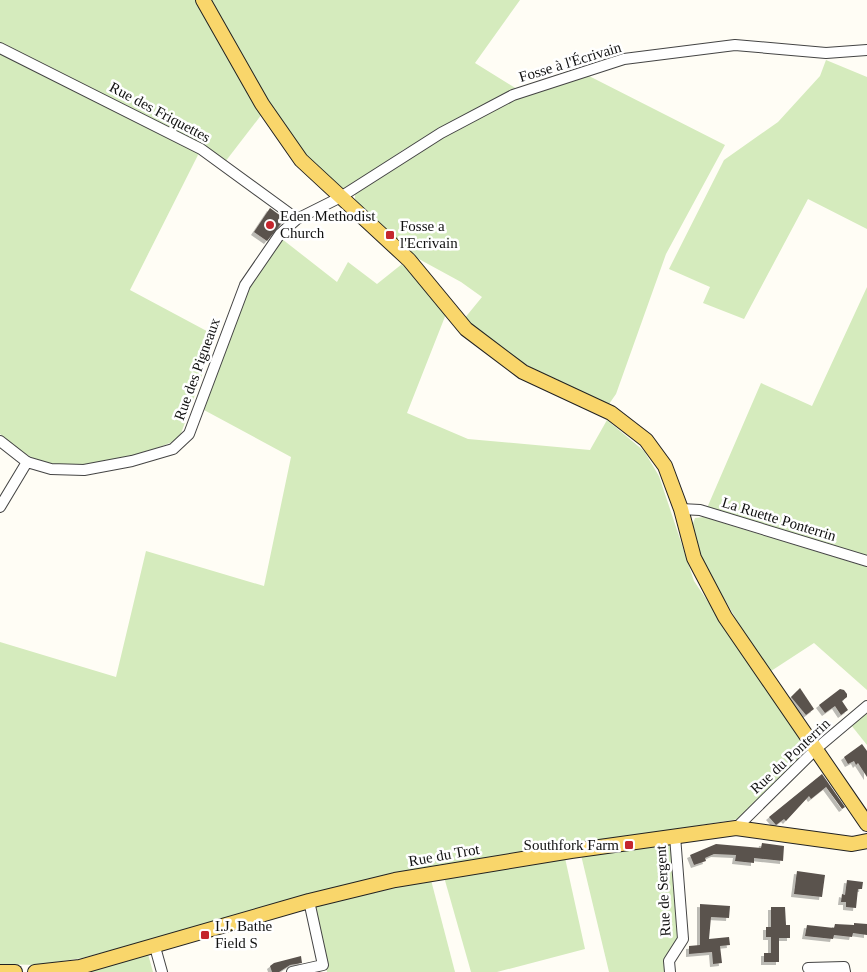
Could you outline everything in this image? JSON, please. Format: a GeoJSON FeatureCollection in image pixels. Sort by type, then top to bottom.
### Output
{"type":"FeatureCollection","features":[{"type":"Feature","properties":{"kind":"main road"},"geometry":{"type":"LineString","coordinates":[[203,0],[262,104],[301,160],[339,198],[393,244],[466,329],[523,372],[611,413],[646,440],[665,466],[681,509],[694,558],[725,617],[867,824]]}},
{"type":"Feature","properties":{"kind":"main road","name":"Rue du Trot"},"geometry":{"type":"LineString","coordinates":[[35,972],[80,967],[309,901],[420,876],[736,828],[852,844],[867,841]]}},
{"type":"Feature","properties":{"kind":"main road"},"geometry":{"type":"LineString","coordinates":[[0,972],[14,972]]}},
{"type":"Feature","properties":{"kind":"street","name":"Fosse à l'Écrivain"},"geometry":{"type":"LineString","coordinates":[[339,198],[441,133],[513,95],[624,59],[735,45],[826,53],[867,50]]}},
{"type":"Feature","properties":{"kind":"street","name":"Rue des Friquettes"},"geometry":{"type":"LineString","coordinates":[[0,48],[201,149],[296,219]]}},
{"type":"Feature","properties":{"kind":"street","name":"Rue des Pigneaux"},"geometry":{"type":"LineString","coordinates":[[27,462],[51,469],[84,470],[132,461],[172,449],[189,434],[245,285],[280,234],[296,219],[339,198]]}},
{"type":"Feature","properties":{"kind":"street"},"geometry":{"type":"LineString","coordinates":[[0,441],[27,462],[0,507]]}},
{"type":"Feature","properties":{"kind":"street","name":"La Ruette Ponterrin"},"geometry":{"type":"LineString","coordinates":[[681,509],[700,510],[867,561]]}},
{"type":"Feature","properties":{"kind":"street","name":"Rue du Ponterrin"},"geometry":{"type":"LineString","coordinates":[[736,828],[816,749],[867,706]]}},
{"type":"Feature","properties":{"kind":"street","name":"Rue de Sergent"},"geometry":{"type":"LineString","coordinates":[[670,972],[669,961],[682,939],[675,836]]}},
{"type":"Feature","properties":{"kind":"street"},"geometry":{"type":"LineString","coordinates":[[292,972],[323,965],[309,901]]}},
{"type":"Feature","properties":{"kind":"street"},"geometry":{"type":"LineString","coordinates":[[154,947],[162,972]]}},
{"type":"Feature","properties":{"kind":"street"},"geometry":{"type":"LineString","coordinates":[[808,968],[844,967],[846,972]]}},
{"type":"Feature","properties":{"kind":"green space"},"geometry":{"type":"Polygon","coordinates":[[[0,0],[196,0],[262,114],[225,162],[0,44],[0,0]]]}},
{"type":"Feature","properties":{"kind":"green space"},"geometry":{"type":"Polygon","coordinates":[[[210,0],[520,0],[475,63],[517,89],[403,150],[342,193],[300,151],[261,90],[210,0]]]}},
{"type":"Feature","properties":{"kind":"green space"},"geometry":{"type":"Polygon","coordinates":[[[0,52],[199,153],[130,290],[216,336],[179,439],[146,451],[106,462],[65,465],[47,463],[31,457],[0,434],[0,52]]]}},
{"type":"Feature","properties":{"kind":"green space"},"geometry":{"type":"Polygon","coordinates":[[[826,60],[867,77],[867,229],[808,199],[744,319],[703,303],[710,287],[669,269],[724,160],[778,122],[820,76],[826,60]]]}},
{"type":"Feature","properties":{"kind":"green space"},"geometry":{"type":"Polygon","coordinates":[[[589,76],[725,145],[666,254],[616,394],[609,404],[548,378],[495,345],[464,319],[482,297],[461,282],[417,258],[355,202],[355,194],[427,145],[513,99],[589,76]]]}},
{"type":"Feature","properties":{"kind":"green space"},"geometry":{"type":"Polygon","coordinates":[[[282,239],[337,282],[348,262],[377,284],[402,264],[446,314],[407,413],[468,439],[590,450],[607,420],[644,451],[659,476],[694,581],[809,752],[739,819],[398,873],[82,958],[36,965],[0,964],[0,642],[116,677],[146,551],[264,586],[291,457],[204,410],[247,290],[282,239]]]}},
{"type":"Feature","properties":{"kind":"green space"},"geometry":{"type":"Polygon","coordinates":[[[867,287],[867,556],[707,508],[761,383],[812,406],[867,287]]]}},
{"type":"Feature","properties":{"kind":"green space"},"geometry":{"type":"Polygon","coordinates":[[[704,517],[867,567],[867,690],[814,643],[768,673],[699,556],[692,526],[695,518],[704,517]]]}},
{"type":"Feature","properties":{"kind":"green space"},"geometry":{"type":"Polygon","coordinates":[[[867,711],[867,745],[851,725],[867,711]]]}},
{"type":"Feature","properties":{"kind":"green space"},"geometry":{"type":"Polygon","coordinates":[[[671,843],[680,937],[669,953],[667,972],[609,972],[581,855],[671,843]]]}},
{"type":"Feature","properties":{"kind":"green space"},"geometry":{"type":"Polygon","coordinates":[[[565,858],[585,949],[497,972],[471,972],[444,877],[565,858]]]}},
{"type":"Feature","properties":{"kind":"green space"},"geometry":{"type":"Polygon","coordinates":[[[431,880],[455,972],[327,972],[314,906],[431,880]]]}},
{"type":"Feature","properties":{"kind":"green space"},"geometry":{"type":"Polygon","coordinates":[[[148,954],[153,972],[72,972],[148,954]]]}},
{"type":"Feature","properties":{"kind":"building","name":"Eden Methodist Church"},"geometry":{"type":"Polygon","coordinates":[[[270,208],[285,219],[267,241],[254,232],[270,208]]]}},
{"type":"Feature","properties":{"kind":"building"},"geometry":{"type":"Polygon","coordinates":[[[800,688],[814,709],[806,715],[791,697],[800,688]]]}},
{"type":"Feature","properties":{"kind":"building"},"geometry":{"type":"Polygon","coordinates":[[[840,689],[844,690],[847,694],[847,697],[842,701],[848,710],[841,715],[835,706],[825,713],[819,705],[840,689]]]}},
{"type":"Feature","properties":{"kind":"building"},"geometry":{"type":"Polygon","coordinates":[[[862,744],[867,751],[867,777],[858,763],[856,765],[854,761],[848,764],[844,757],[862,744]]]}},
{"type":"Feature","properties":{"kind":"building"},"geometry":{"type":"Polygon","coordinates":[[[822,774],[845,807],[842,809],[826,787],[811,799],[809,796],[786,821],[784,819],[776,825],[769,817],[822,774]]]}},
{"type":"Feature","properties":{"kind":"building"},"geometry":{"type":"Polygon","coordinates":[[[762,843],[784,846],[783,861],[754,858],[754,863],[735,861],[736,855],[714,854],[705,858],[706,861],[694,865],[690,855],[716,844],[761,848],[762,843]]]}},
{"type":"Feature","properties":{"kind":"building"},"geometry":{"type":"Polygon","coordinates":[[[797,871],[825,875],[822,897],[794,894],[797,871]]]}},
{"type":"Feature","properties":{"kind":"building"},"geometry":{"type":"Polygon","coordinates":[[[847,880],[863,882],[862,889],[858,889],[856,908],[846,907],[846,902],[841,902],[842,894],[845,895],[847,880]]]}},
{"type":"Feature","properties":{"kind":"building"},"geometry":{"type":"Polygon","coordinates":[[[700,904],[730,906],[729,918],[711,917],[709,939],[729,937],[730,945],[720,946],[722,963],[713,964],[712,952],[689,954],[689,946],[700,945],[700,904]]]}},
{"type":"Feature","properties":{"kind":"building"},"geometry":{"type":"Polygon","coordinates":[[[771,907],[785,907],[786,925],[790,925],[790,938],[779,938],[779,962],[764,962],[764,953],[771,953],[771,937],[766,937],[766,927],[771,927],[771,907]]]}},
{"type":"Feature","properties":{"kind":"building"},"geometry":{"type":"Polygon","coordinates":[[[854,923],[867,924],[867,935],[853,933],[852,937],[834,935],[833,939],[805,936],[807,925],[834,928],[835,924],[854,925],[854,923]]]}},
{"type":"Feature","properties":{"kind":"building"},"geometry":{"type":"Polygon","coordinates":[[[301,956],[302,963],[290,965],[279,972],[272,972],[270,966],[274,963],[301,956]]]}},
{"type":"Feature","properties":{"kind":"place","name":"Eden Methodist Church"},"geometry":{"type":"Point","coordinates":[270,225]}},
{"type":"Feature","properties":{"kind":"place","name":"Fosse a l'Ecrivain"},"geometry":{"type":"Point","coordinates":[390,235]}},
{"type":"Feature","properties":{"kind":"place","name":"Southfork Farm"},"geometry":{"type":"Point","coordinates":[629,845]}},
{"type":"Feature","properties":{"kind":"place","name":"I.J. Bathe Field S"},"geometry":{"type":"Point","coordinates":[205,935]}}]}
